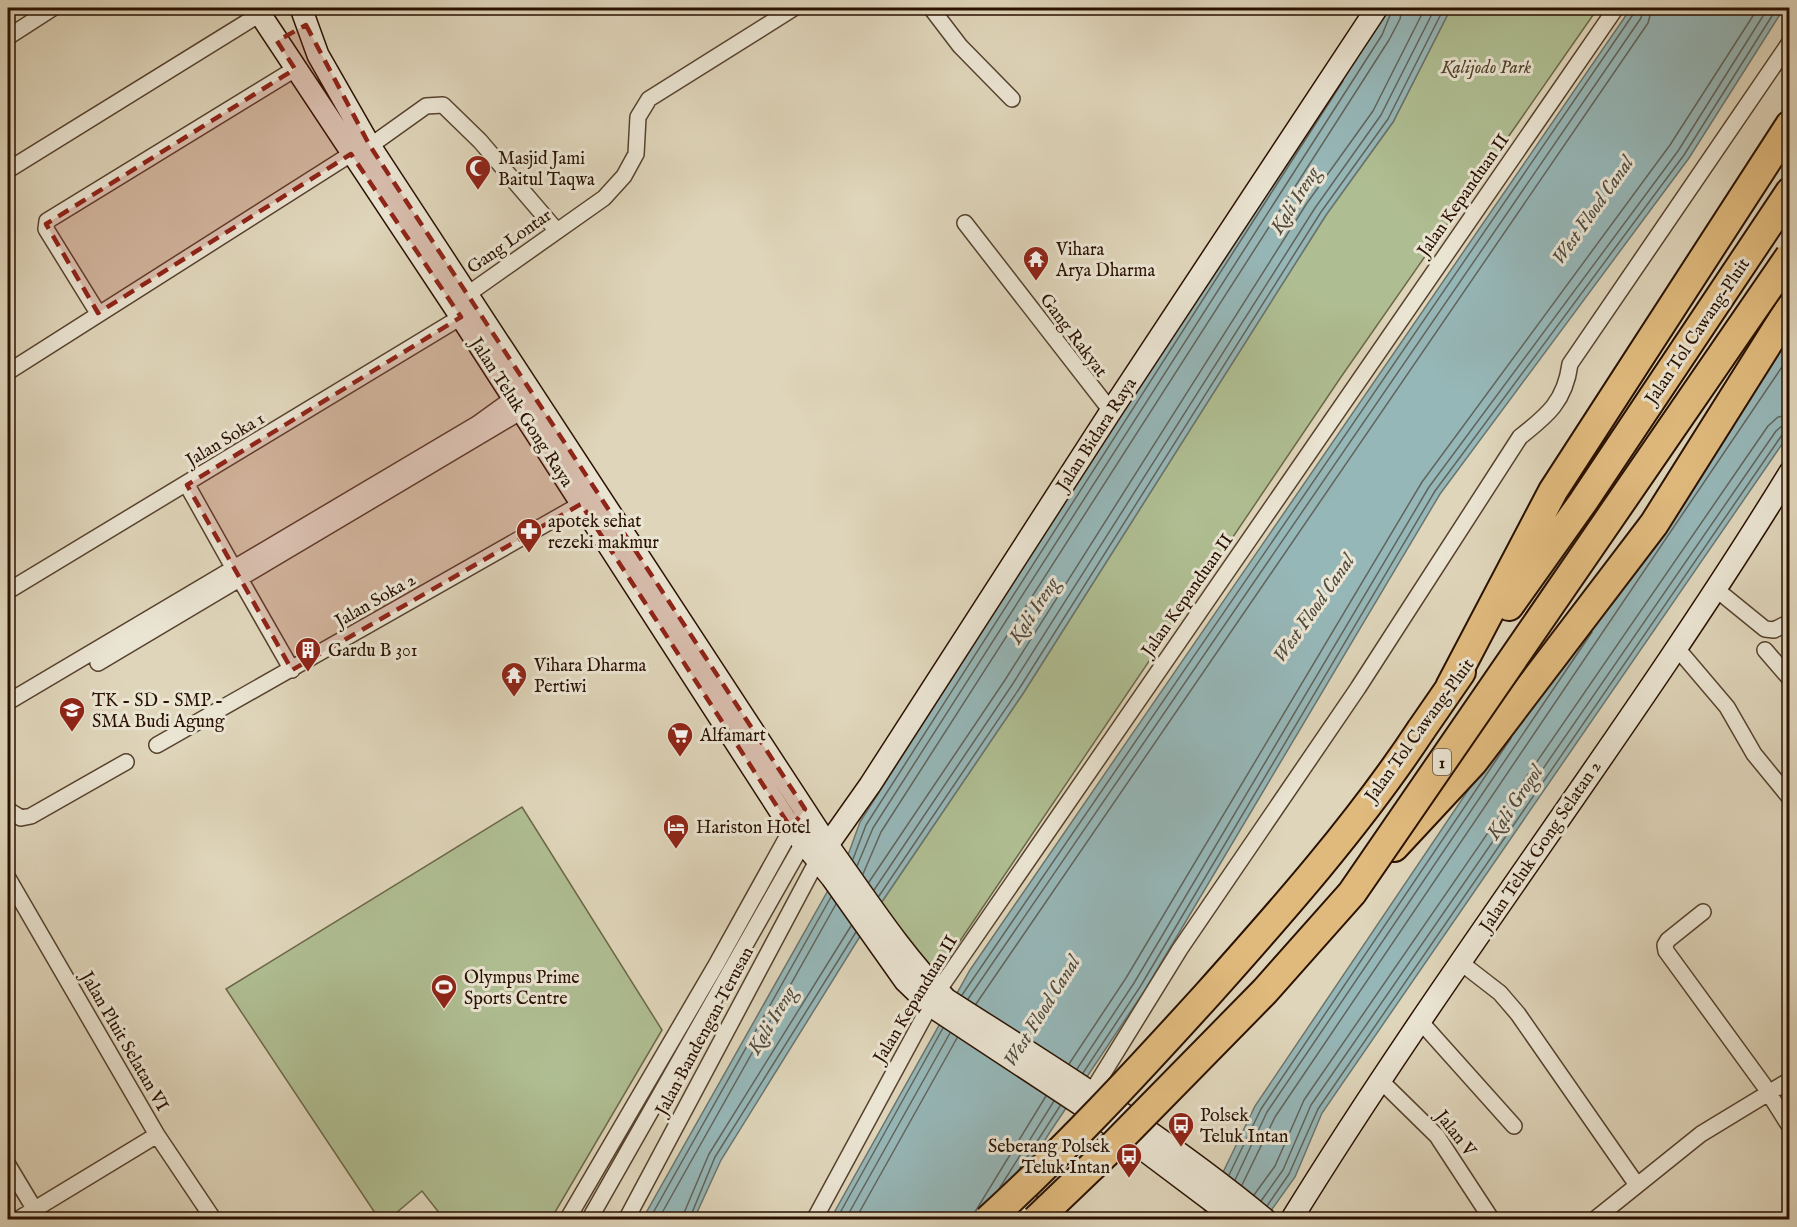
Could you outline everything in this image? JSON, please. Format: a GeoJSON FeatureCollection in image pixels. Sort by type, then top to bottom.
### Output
{"type":"FeatureCollection","features":[{"type":"Feature","properties":{"kind":"highway"},"geometry":{"type":"LineString","coordinates":[[1450,687],[1553,491],[1790,125]]}},
{"type":"Feature","properties":{"kind":"highway","name":"Jalan Tol Cawang–Pluit"},"geometry":{"type":"LineString","coordinates":[[988,1220],[1141,1066],[1300,889],[1404,756],[1450,687],[1583,502],[1790,192]]}},
{"type":"Feature","properties":{"kind":"highway","name":"Jalan Tol Cawang–Pluit"},"geometry":{"type":"LineString","coordinates":[[1036,1220],[1105,1154],[1265,991],[1352,893],[1790,256]]}},
{"type":"Feature","properties":{"kind":"highway"},"geometry":{"type":"LineString","coordinates":[[1352,893],[1473,762],[1654,524],[1790,308]]}},
{"type":"Feature","properties":{"kind":"main road","name":"Jalan Bidara Raya"},"geometry":{"type":"LineString","coordinates":[[822,853],[870,785],[1111,411],[1377,8]]}},
{"type":"Feature","properties":{"kind":"main road","name":"Jalan Teluk Gong Raya"},"geometry":{"type":"LineString","coordinates":[[257,11],[295,69],[361,150],[468,294],[589,499],[796,836],[822,853],[837,871],[873,923],[905,981],[1083,1094],[1212,1188],[1266,1220]]}},
{"type":"Feature","properties":{"kind":"main road","name":"Jalan Teluk Gong Raya"},"geometry":{"type":"LineString","coordinates":[[303,16],[361,150],[461,317],[518,405],[589,499],[810,817],[822,853]]}},
{"type":"Feature","properties":{"kind":"main road"},"geometry":{"type":"LineString","coordinates":[[277,41],[303,16]]}},
{"type":"Feature","properties":{"kind":"main road","name":"Jalan Teluk Gong Selatan 2"},"geometry":{"type":"LineString","coordinates":[[1292,1219],[1379,1079],[1717,590],[1790,472]]}},
{"type":"Feature","properties":{"kind":"main road","name":"Jalan Teluk Gong Raya"},"geometry":{"type":"LineString","coordinates":[[1212,1188],[1237,1220]]}},
{"type":"Feature","properties":{"kind":"street"},"geometry":{"type":"LineString","coordinates":[[8,37],[53,8]]}},
{"type":"Feature","properties":{"kind":"street","name":"Gang Lontar"},"geometry":{"type":"LineString","coordinates":[[468,294],[604,198],[632,166],[636,154],[638,117],[649,99],[794,8]]}},
{"type":"Feature","properties":{"kind":"street"},"geometry":{"type":"LineString","coordinates":[[931,8],[960,46],[1012,99]]}},
{"type":"Feature","properties":{"kind":"street","name":"Jalan Kepanduan II"},"geometry":{"type":"LineString","coordinates":[[814,1220],[939,1002],[1616,8]]}},
{"type":"Feature","properties":{"kind":"street"},"geometry":{"type":"LineString","coordinates":[[8,170],[257,11]]}},
{"type":"Feature","properties":{"kind":"street"},"geometry":{"type":"LineString","coordinates":[[1083,1094],[1358,688],[1520,437],[1549,413],[1567,386],[1570,364],[1790,42]]}},
{"type":"Feature","properties":{"kind":"street"},"geometry":{"type":"LineString","coordinates":[[98,313],[46,229],[47,221],[295,69]]}},
{"type":"Feature","properties":{"kind":"street"},"geometry":{"type":"LineString","coordinates":[[8,372],[98,313],[361,150],[426,106],[443,105],[480,141],[557,231]]}},
{"type":"Feature","properties":{"kind":"street","name":"Gang Rakyat"},"geometry":{"type":"LineString","coordinates":[[965,223],[1111,411]]}},
{"type":"Feature","properties":{"kind":"street","name":"Jalan Soka 1"},"geometry":{"type":"LineString","coordinates":[[8,591],[187,485],[461,317]]}},
{"type":"Feature","properties":{"kind":"street"},"geometry":{"type":"LineString","coordinates":[[8,702],[237,573],[518,405]]}},
{"type":"Feature","properties":{"kind":"street"},"geometry":{"type":"LineString","coordinates":[[187,485],[292,670]]}},
{"type":"Feature","properties":{"kind":"street","name":"Jalan Soka 2"},"geometry":{"type":"LineString","coordinates":[[157,745],[589,499]]}},
{"type":"Feature","properties":{"kind":"street"},"geometry":{"type":"LineString","coordinates":[[98,663],[237,573]]}},
{"type":"Feature","properties":{"kind":"street"},"geometry":{"type":"LineString","coordinates":[[1717,590],[1765,628],[1774,630],[1790,622]]}},
{"type":"Feature","properties":{"kind":"street"},"geometry":{"type":"LineString","coordinates":[[1676,647],[1727,707],[1754,754],[1790,798]]}},
{"type":"Feature","properties":{"kind":"street"},"geometry":{"type":"LineString","coordinates":[[1765,650],[1790,679]]}},
{"type":"Feature","properties":{"kind":"street"},"geometry":{"type":"LineString","coordinates":[[14,814],[31,816],[126,762]]}},
{"type":"Feature","properties":{"kind":"street"},"geometry":{"type":"LineString","coordinates":[[567,1220],[716,966],[810,817]]}},
{"type":"Feature","properties":{"kind":"street"},"geometry":{"type":"LineString","coordinates":[[589,1220],[730,973],[796,836]]}},
{"type":"Feature","properties":{"kind":"street","name":"Jalan Bandengan Terusan"},"geometry":{"type":"LineString","coordinates":[[626,1220],[822,853]]}},
{"type":"Feature","properties":{"kind":"street","name":"Jalan Pluit Selatan VI"},"geometry":{"type":"LineString","coordinates":[[8,878],[157,1136],[214,1220]]}},
{"type":"Feature","properties":{"kind":"street"},"geometry":{"type":"LineString","coordinates":[[1703,912],[1668,940],[1665,945],[1666,951],[1790,1127]]}},
{"type":"Feature","properties":{"kind":"street"},"geometry":{"type":"LineString","coordinates":[[1460,962],[1494,987],[1518,1014],[1637,1185]]}},
{"type":"Feature","properties":{"kind":"street"},"geometry":{"type":"LineString","coordinates":[[716,966],[730,973]]}},
{"type":"Feature","properties":{"kind":"street"},"geometry":{"type":"LineString","coordinates":[[1419,1021],[1514,1126]]}},
{"type":"Feature","properties":{"kind":"street","name":"Jalan V"},"geometry":{"type":"LineString","coordinates":[[1379,1079],[1437,1136],[1492,1220]]}},
{"type":"Feature","properties":{"kind":"street"},"geometry":{"type":"LineString","coordinates":[[1594,1220],[1701,1134],[1790,1080]]}},
{"type":"Feature","properties":{"kind":"street"},"geometry":{"type":"LineString","coordinates":[[645,1086],[661,1094]]}},
{"type":"Feature","properties":{"kind":"street"},"geometry":{"type":"LineString","coordinates":[[1015,1220],[1017,1209],[1114,1118]]}},
{"type":"Feature","properties":{"kind":"street"},"geometry":{"type":"LineString","coordinates":[[1027,1220],[1114,1118]]}},
{"type":"Feature","properties":{"kind":"street"},"geometry":{"type":"LineString","coordinates":[[17,1220],[38,1214],[157,1136]]}},
{"type":"Feature","properties":{"kind":"street"},"geometry":{"type":"LineString","coordinates":[[609,1146],[625,1156]]}},
{"type":"Feature","properties":{"kind":"street"},"geometry":{"type":"LineString","coordinates":[[8,1165],[38,1214]]}},
{"type":"Feature","properties":{"kind":"highlighted area"},"geometry":{"type":"Polygon","coordinates":[[[306,25],[370,146],[805,809],[791,828],[581,504],[292,670],[187,485],[461,317],[351,154],[98,313],[46,224],[295,69],[277,41],[306,25]]]}},
{"type":"Feature","properties":{"kind":"green space","name":"Kalijodo Park"},"geometry":{"type":"Polygon","coordinates":[[[1451,8],[1598,8],[1341,377],[937,975],[877,909],[1024,692],[1326,215],[1393,122],[1451,8]]]}},
{"type":"Feature","properties":{"kind":"green space","name":"Olympus Prime Sports Centre"},"geometry":{"type":"Polygon","coordinates":[[[522,807],[662,1030],[551,1219],[444,1219],[422,1191],[389,1219],[379,1219],[226,989],[522,807]]]}},
{"type":"Feature","properties":{"kind":"water","name":"Kali Ireng"},"geometry":{"type":"Polygon","coordinates":[[[1381,8],[1451,8],[1393,122],[1326,215],[1024,692],[877,909],[721,1160],[694,1219],[642,1220],[848,855],[860,822],[1381,8]]]}},
{"type":"Feature","properties":{"kind":"water","name":"West Flood Canal"},"geometry":{"type":"Polygon","coordinates":[[[1631,8],[1784,8],[1689,158],[1440,494],[1145,990],[995,1219],[830,1220],[970,970],[1631,8]]]}},
{"type":"Feature","properties":{"kind":"water","name":"Kali Grogol"},"geometry":{"type":"Polygon","coordinates":[[[1789,315],[1789,434],[1322,1113],[1295,1177],[1265,1219],[1200,1220],[1255,1106],[1789,315]]]}},
{"type":"Feature","properties":{"kind":"place","name":"Masjid Jami Baitul Taqwa"},"geometry":{"type":"Point","coordinates":[478,191]}},
{"type":"Feature","properties":{"kind":"place","name":"Vihara Arya Dharma"},"geometry":{"type":"Point","coordinates":[1036,282]}},
{"type":"Feature","properties":{"kind":"place","name":"apotek sehat rezeki makmur"},"geometry":{"type":"Point","coordinates":[529,554]}},
{"type":"Feature","properties":{"kind":"place","name":"Gardu B 301"},"geometry":{"type":"Point","coordinates":[308,673]}},
{"type":"Feature","properties":{"kind":"place","name":"Vihara Dharma Pertiwi"},"geometry":{"type":"Point","coordinates":[514,698]}},
{"type":"Feature","properties":{"kind":"place","name":"TK - SD - SMP - SMA Budi Agung"},"geometry":{"type":"Point","coordinates":[72,733]}},
{"type":"Feature","properties":{"kind":"place","name":"Alfamart"},"geometry":{"type":"Point","coordinates":[680,758]}},
{"type":"Feature","properties":{"kind":"place","name":"Hariston Hotel"},"geometry":{"type":"Point","coordinates":[676,850]}},
{"type":"Feature","properties":{"kind":"place","name":"Olympus Prime Sports Centre"},"geometry":{"type":"Point","coordinates":[444,1010]}},
{"type":"Feature","properties":{"kind":"place","name":"Polsek Teluk Intan"},"geometry":{"type":"Point","coordinates":[1181,1148]}},
{"type":"Feature","properties":{"kind":"place","name":"Seberang Polsek Teluk Intan"},"geometry":{"type":"Point","coordinates":[1129,1179]}}]}
